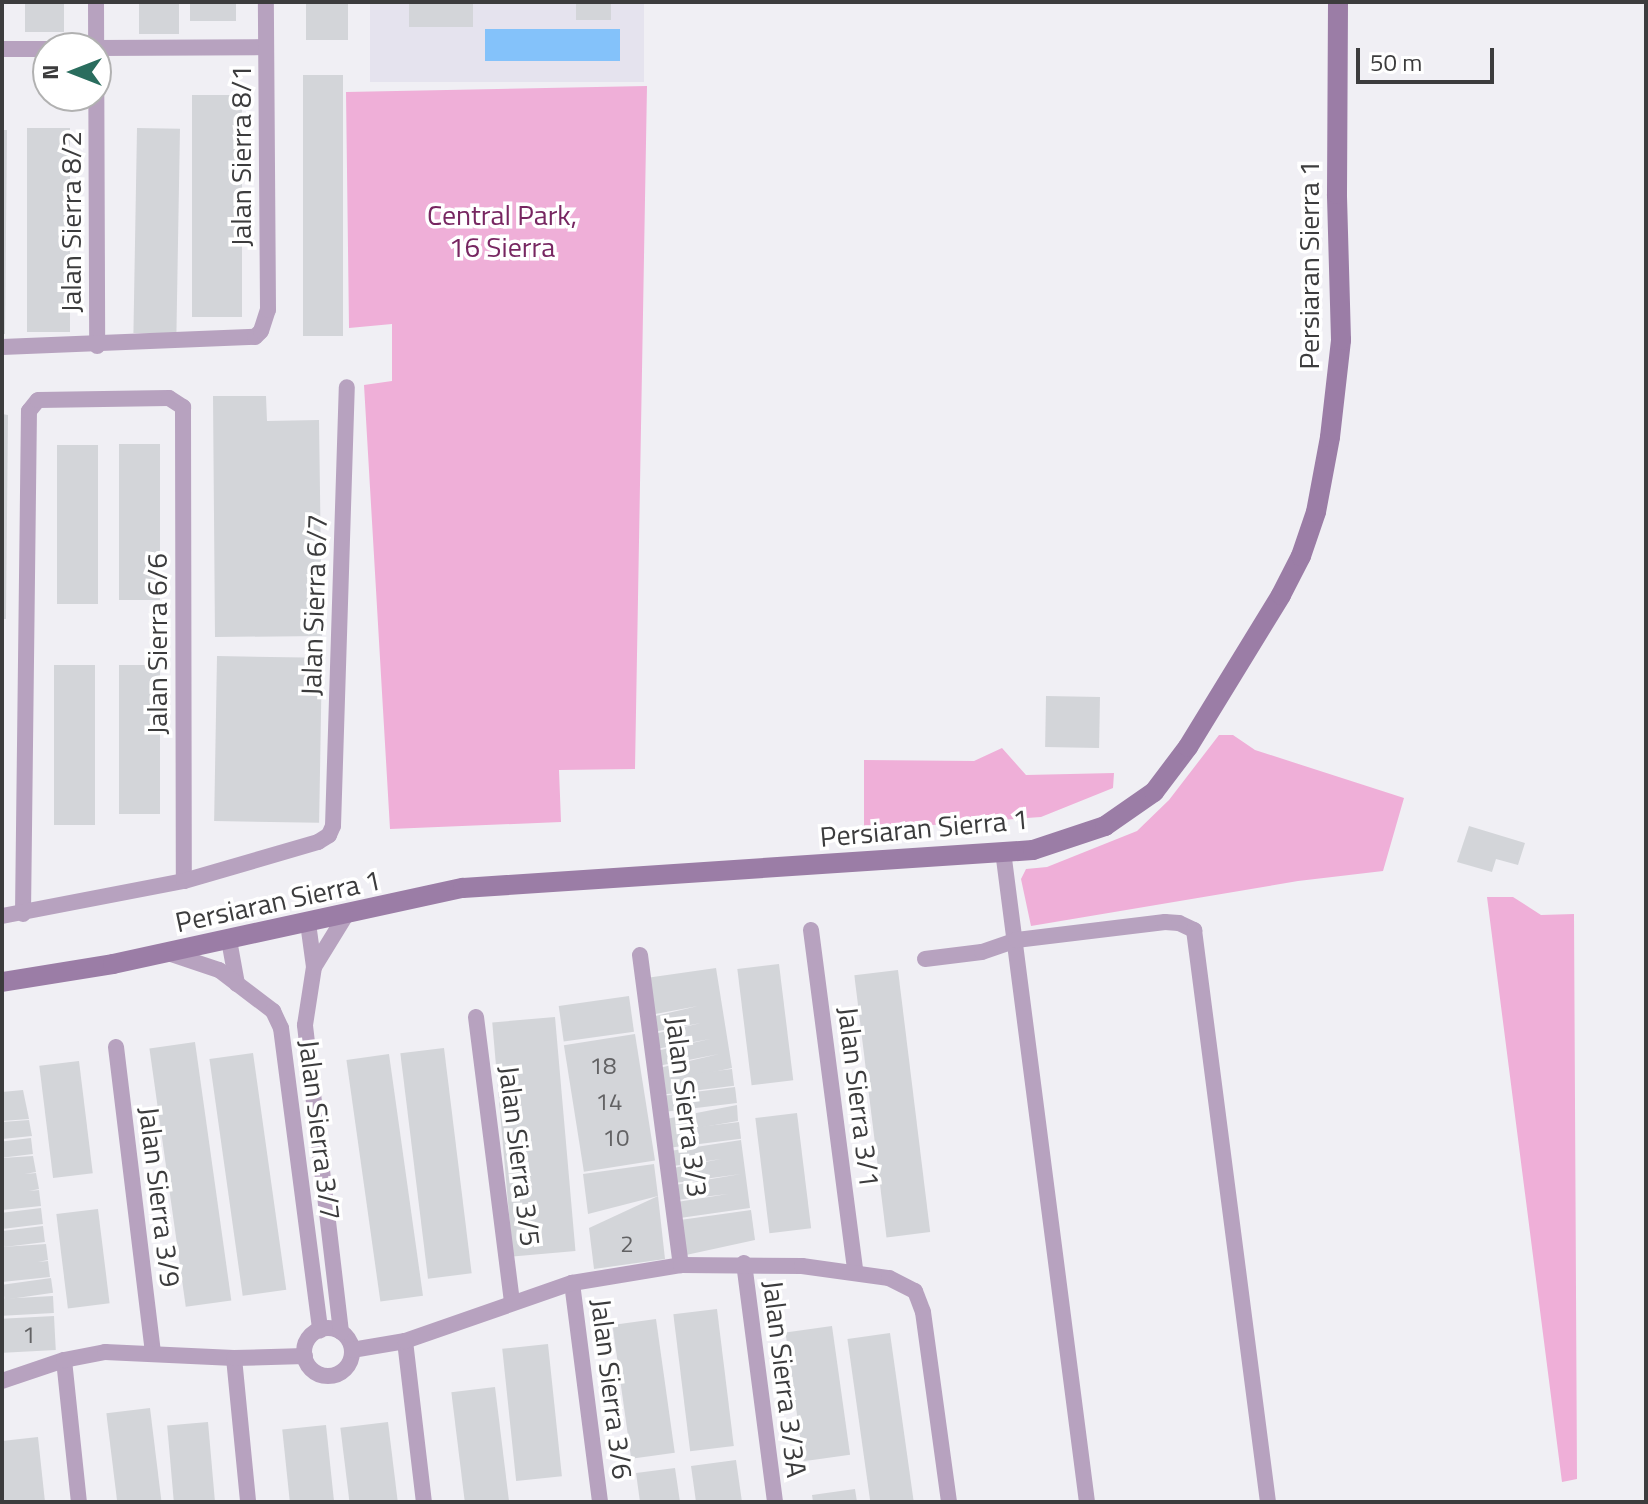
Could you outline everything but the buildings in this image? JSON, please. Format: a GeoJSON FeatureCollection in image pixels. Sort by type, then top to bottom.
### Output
{"type":"FeatureCollection","features":[{"type":"Feature","properties":{"kind":"street","name":"Jalan Sierra 8/2"},"geometry":{"type":"LineString","coordinates":[[96,2],[96,32]]}},
{"type":"Feature","properties":{"kind":"street","name":"Jalan Sierra 8/1"},"geometry":{"type":"LineString","coordinates":[[97,346],[255,337],[261,331],[268,310],[266,2]]}},
{"type":"Feature","properties":{"kind":"street","name":"Persiaran Sierra 1"},"geometry":{"type":"LineString","coordinates":[[2,982],[168,953],[463,888],[1033,850],[1105,826],[1154,792],[1188,747],[1301,556],[1316,512],[1330,437],[1341,340],[1337,194],[1338,2]]}},
{"type":"Feature","properties":{"kind":"street"},"geometry":{"type":"LineString","coordinates":[[112,48],[266,47]]}},
{"type":"Feature","properties":{"kind":"street"},"geometry":{"type":"LineString","coordinates":[[2,49],[32,49]]}},
{"type":"Feature","properties":{"kind":"street","name":"Jalan Sierra 8/2"},"geometry":{"type":"LineString","coordinates":[[96,112],[97,346]]}},
{"type":"Feature","properties":{"kind":"street"},"geometry":{"type":"LineString","coordinates":[[2,347],[97,346]]}},
{"type":"Feature","properties":{"kind":"street","name":"Jalan Sierra 6/7"},"geometry":{"type":"LineString","coordinates":[[184,881],[318,842],[329,835],[333,826],[347,387]]}},
{"type":"Feature","properties":{"kind":"street","name":"Jalan Sierra 6/6"},"geometry":{"type":"LineString","coordinates":[[23,914],[29,411],[38,400],[169,398],[183,407],[184,881]]}},
{"type":"Feature","properties":{"kind":"street"},"geometry":{"type":"LineString","coordinates":[[1003,851],[1087,1502]]}},
{"type":"Feature","properties":{"kind":"street"},"geometry":{"type":"LineString","coordinates":[[2,916],[184,881]]}},
{"type":"Feature","properties":{"kind":"street","name":"Jalan Sierra 3/7"},"geometry":{"type":"LineString","coordinates":[[341,1332],[305,1025],[314,967],[346,915]]}},
{"type":"Feature","properties":{"kind":"street"},"geometry":{"type":"LineString","coordinates":[[925,959],[982,952],[1016,940],[1165,922],[1187,925],[1194,930],[1268,1502]]}},
{"type":"Feature","properties":{"kind":"street"},"geometry":{"type":"LineString","coordinates":[[308,923],[314,967]]}},
{"type":"Feature","properties":{"kind":"street","name":"Jalan Sierra 3/1"},"geometry":{"type":"LineString","coordinates":[[811,930],[855,1271]]}},
{"type":"Feature","properties":{"kind":"street"},"geometry":{"type":"LineString","coordinates":[[229,940],[237,984]]}},
{"type":"Feature","properties":{"kind":"street","name":"Jalan Sierra 3/7"},"geometry":{"type":"LineString","coordinates":[[168,953],[219,970],[273,1011],[281,1028],[320,1330]]}},
{"type":"Feature","properties":{"kind":"street","name":"Jalan Sierra 3/3"},"geometry":{"type":"LineString","coordinates":[[640,955],[681,1265]]}},
{"type":"Feature","properties":{"kind":"street","name":"Jalan Sierra 3/5"},"geometry":{"type":"LineString","coordinates":[[476,1017],[512,1301]]}},
{"type":"Feature","properties":{"kind":"street"},"geometry":{"type":"LineString","coordinates":[[281,1028],[305,1025]]}},
{"type":"Feature","properties":{"kind":"street","name":"Jalan Sierra 3/9"},"geometry":{"type":"LineString","coordinates":[[116,1047],[153,1353]]}},
{"type":"Feature","properties":{"kind":"street"},"geometry":{"type":"LineString","coordinates":[[293,1125],[316,1120]]}},
{"type":"Feature","properties":{"kind":"street"},"geometry":{"type":"LineString","coordinates":[[307,1230],[329,1227]]}},
{"type":"Feature","properties":{"kind":"street"},"geometry":{"type":"LineString","coordinates":[[352,1350],[405,1341],[512,1301],[572,1283],[681,1265],[744,1263],[855,1271],[889,1278],[915,1291],[923,1312],[949,1502]]}},
{"type":"Feature","properties":{"kind":"street","name":"Jalan Sierra 3/3A"},"geometry":{"type":"LineString","coordinates":[[744,1263],[775,1502]]}},
{"type":"Feature","properties":{"kind":"street","name":"Jalan Sierra 3/6"},"geometry":{"type":"LineString","coordinates":[[572,1283],[600,1502]]}},
{"type":"Feature","properties":{"kind":"street"},"geometry":{"type":"LineString","coordinates":[[320,1330],[341,1332],[352,1350],[348,1366],[335,1375],[319,1375],[307,1364],[308,1340],[320,1330]]}},
{"type":"Feature","properties":{"kind":"street"},"geometry":{"type":"LineString","coordinates":[[405,1341],[424,1502]]}},
{"type":"Feature","properties":{"kind":"street"},"geometry":{"type":"LineString","coordinates":[[2,1381],[64,1360],[105,1352],[234,1358],[305,1356]]}},
{"type":"Feature","properties":{"kind":"street"},"geometry":{"type":"LineString","coordinates":[[234,1358],[248,1502]]}},
{"type":"Feature","properties":{"kind":"street"},"geometry":{"type":"LineString","coordinates":[[64,1360],[79,1502]]}},
{"type":"Feature","properties":{"kind":"shaded area"},"geometry":{"type":"Polygon","coordinates":[[[370,2],[644,2],[644,82],[370,82],[370,2]]]}},
{"type":"Feature","properties":{"kind":"green space","name":"Central Park, 16 Sierra"},"geometry":{"type":"Polygon","coordinates":[[[647,86],[635,769],[559,770],[561,822],[390,829],[364,385],[392,381],[392,324],[349,328],[346,92],[647,86]]]}},
{"type":"Feature","properties":{"kind":"green space"},"geometry":{"type":"Polygon","coordinates":[[[1219,735],[1233,735],[1255,750],[1404,798],[1383,871],[1298,881],[1031,926],[1021,879],[1026,869],[1047,867],[1137,831],[1169,800],[1219,735]]]}},
{"type":"Feature","properties":{"kind":"green space"},"geometry":{"type":"Polygon","coordinates":[[[1002,748],[1026,775],[1114,773],[1113,788],[1041,817],[864,830],[864,760],[974,761],[1002,748]]]}},
{"type":"Feature","properties":{"kind":"green space"},"geometry":{"type":"Polygon","coordinates":[[[1487,897],[1513,897],[1541,915],[1574,914],[1577,1479],[1562,1482],[1487,897]]]}},
{"type":"Feature","properties":{"kind":"water"},"geometry":{"type":"Polygon","coordinates":[[[485,29],[620,29],[620,61],[485,61],[485,29]]]}}]}
